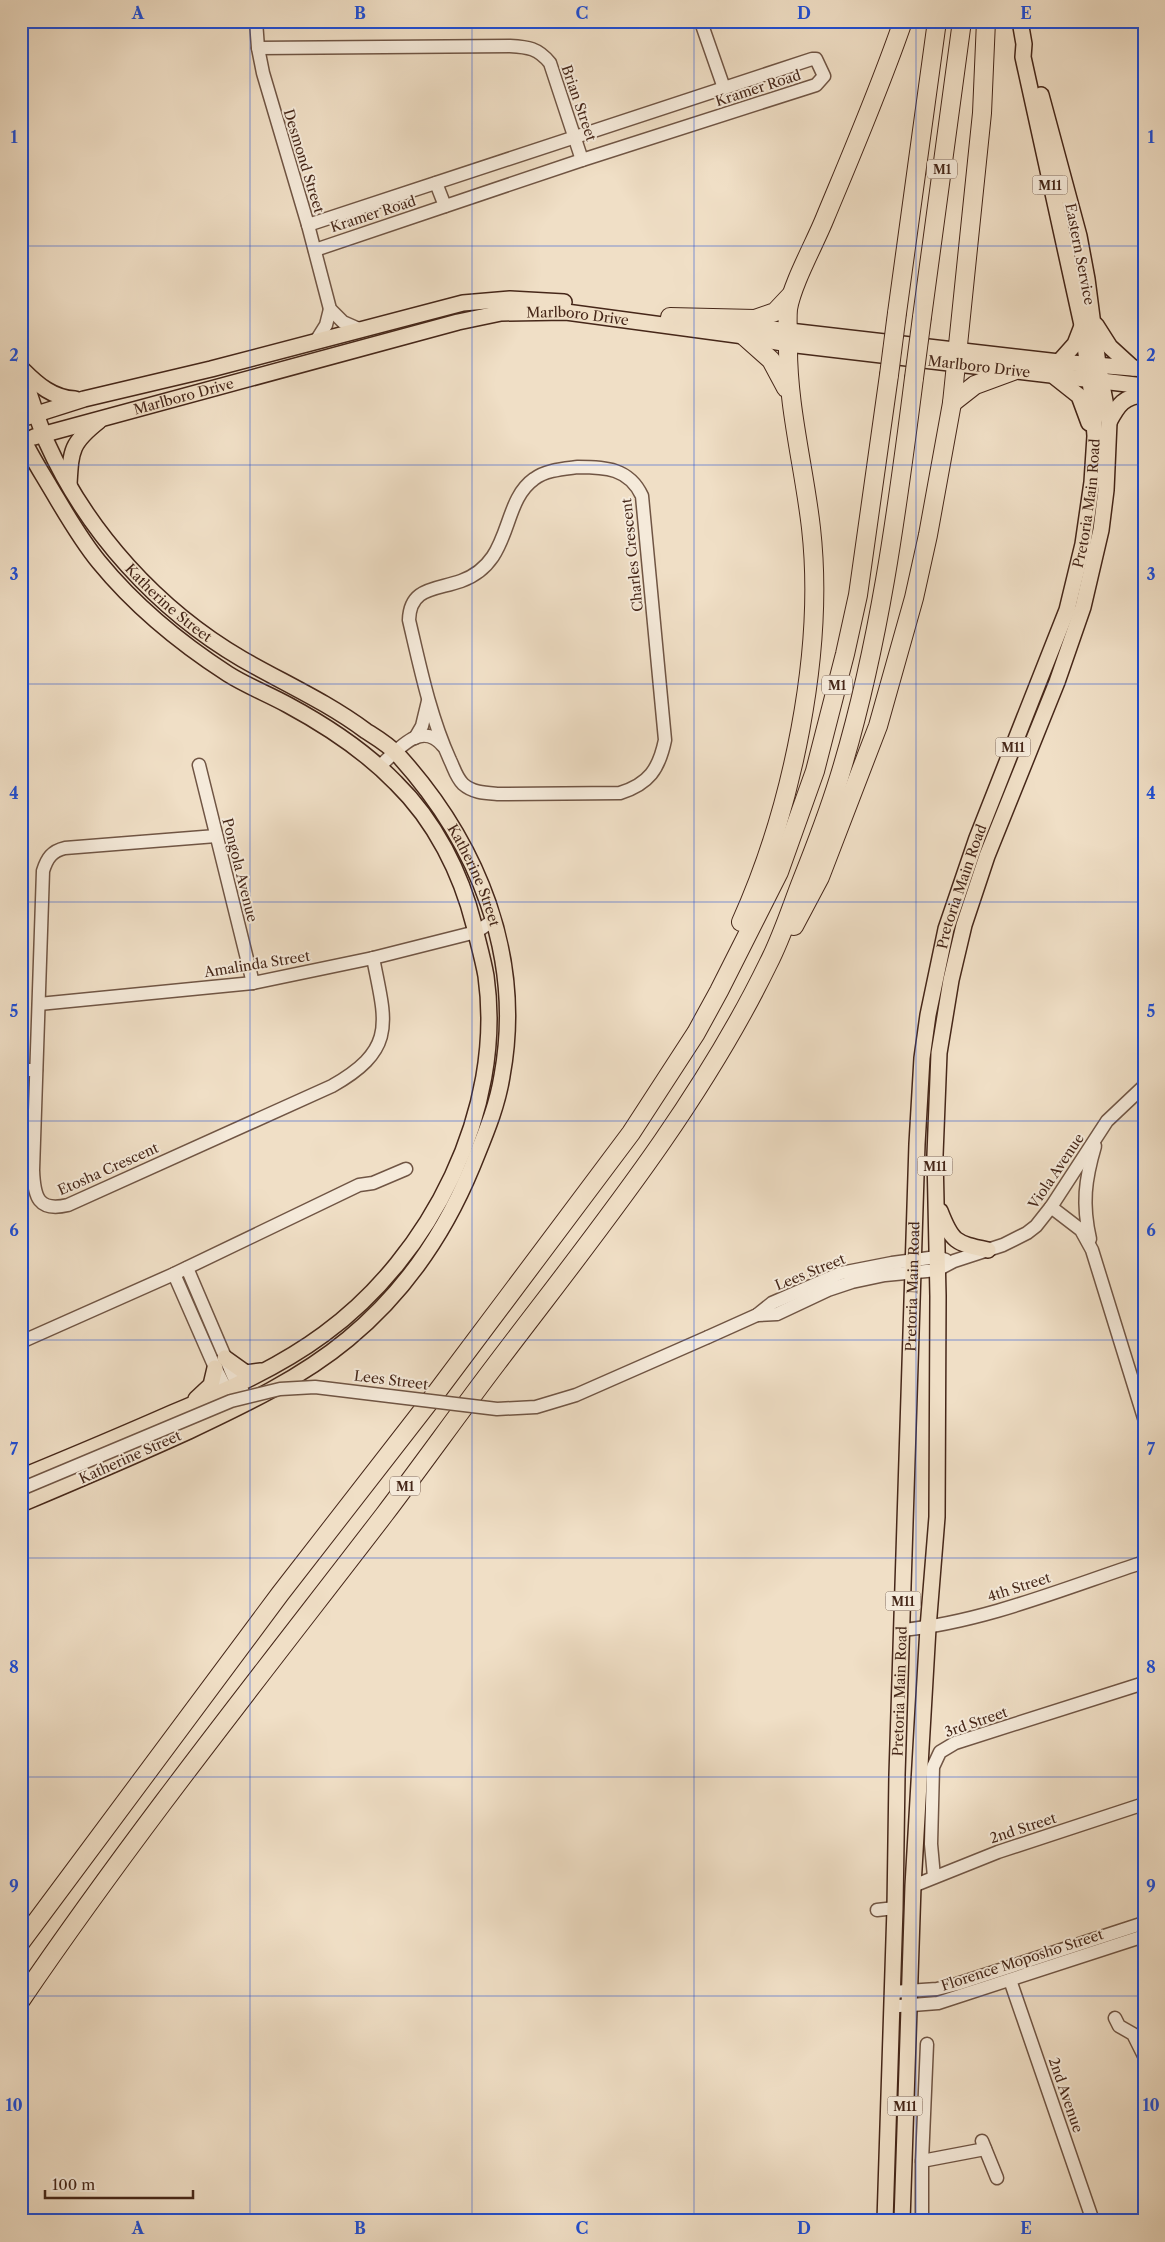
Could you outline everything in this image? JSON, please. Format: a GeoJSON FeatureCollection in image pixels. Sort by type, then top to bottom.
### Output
{"type":"FeatureCollection","features":[{"type":"Feature","properties":{"kind":"highway"},"geometry":{"type":"LineString","coordinates":[[726,977],[727,957],[767,859],[782,808],[804,709],[810,657],[815,599],[813,548],[808,499],[791,400],[788,338],[789,307],[903,21]]}},
{"type":"Feature","properties":{"kind":"highway","name":"M1"},"geometry":{"type":"LineString","coordinates":[[21,1942],[280,1594],[427,1405],[630,1133],[696,1032],[779,872],[815,770],[858,595],[937,21]]}},
{"type":"Feature","properties":{"kind":"highway","name":"M1"},"geometry":{"type":"LineString","coordinates":[[21,2000],[268,1663],[384,1514],[640,1172],[728,1039],[771,959],[820,835],[853,730],[870,658],[886,570],[914,378],[962,21]]}},
{"type":"Feature","properties":{"kind":"highway"},"geometry":{"type":"LineString","coordinates":[[771,959],[788,937],[820,877],[878,726],[916,589],[928,535],[952,403],[981,122],[986,21]]}},
{"type":"Feature","properties":{"kind":"highway"},"geometry":{"type":"LineString","coordinates":[[670,316],[755,319],[775,312],[794,292]]}},
{"type":"Feature","properties":{"kind":"highway"},"geometry":{"type":"LineString","coordinates":[[744,336],[771,360],[791,400]]}},
{"type":"Feature","properties":{"kind":"highway"},"geometry":{"type":"LineString","coordinates":[[952,403],[975,385],[1013,371]]}},
{"type":"Feature","properties":{"kind":"main road","name":"Eastern Service"},"geometry":{"type":"LineString","coordinates":[[1020,21],[1024,44],[1030,55],[1079,236],[1095,380]]}},
{"type":"Feature","properties":{"kind":"main road","name":"Marlboro Drive"},"geometry":{"type":"LineString","coordinates":[[21,419],[84,399],[463,303],[503,299],[560,302],[670,316],[788,338]]}},
{"type":"Feature","properties":{"kind":"main road","name":"Marlboro Drive"},"geometry":{"type":"LineString","coordinates":[[22,437],[44,434],[102,419],[458,322],[501,313],[566,312],[744,336],[788,338],[956,357],[1092,363],[1138,368]]}},
{"type":"Feature","properties":{"kind":"main road"},"geometry":{"type":"LineString","coordinates":[[1059,362],[1074,344],[1087,321],[1105,341],[1138,368]]}},
{"type":"Feature","properties":{"kind":"main road","name":"Marlboro Drive"},"geometry":{"type":"LineString","coordinates":[[956,357],[1013,371],[1144,386]]}},
{"type":"Feature","properties":{"kind":"main road"},"geometry":{"type":"LineString","coordinates":[[21,368],[37,383],[57,396],[84,399]]}},
{"type":"Feature","properties":{"kind":"main road","name":"Katherine Street"},"geometry":{"type":"LineString","coordinates":[[21,368],[44,434],[69,485],[88,515],[139,577],[193,626],[239,657],[319,699],[396,753],[450,822],[466,849],[486,895],[494,920],[509,1010],[503,1076],[495,1107],[482,1141],[446,1222],[425,1258],[402,1288],[348,1339],[317,1362],[245,1405],[120,1463],[21,1504]]}},
{"type":"Feature","properties":{"kind":"main road"},"geometry":{"type":"LineString","coordinates":[[1052,376],[1071,388],[1079,396],[1095,436]]}},
{"type":"Feature","properties":{"kind":"main road","name":"Pretoria Main Road"},"geometry":{"type":"LineString","coordinates":[[902,2221],[913,1886],[937,1508],[939,1394],[935,1155],[938,1066],[953,972],[978,880],[1057,682],[1083,608],[1102,530],[1109,422],[1095,380]]}},
{"type":"Feature","properties":{"kind":"main road","name":"Pretoria Main Road"},"geometry":{"type":"LineString","coordinates":[[885,2221],[913,1266],[922,1058],[946,928],[967,863],[1067,610],[1084,544],[1092,482],[1095,436],[1092,396],[1095,380]]}},
{"type":"Feature","properties":{"kind":"main road"},"geometry":{"type":"LineString","coordinates":[[1109,422],[1123,400],[1144,395]]}},
{"type":"Feature","properties":{"kind":"main road"},"geometry":{"type":"LineString","coordinates":[[69,485],[70,463],[74,445],[85,432],[102,419]]}},
{"type":"Feature","properties":{"kind":"main road","name":"Katherine Street"},"geometry":{"type":"LineString","coordinates":[[21,1477],[231,1388],[309,1345],[359,1307],[408,1251],[425,1226],[457,1167],[468,1141],[478,1103],[487,1045],[488,1009],[486,976],[468,899],[444,848],[406,794],[379,767],[326,726],[231,675],[175,636],[137,603],[98,561],[72,524],[22,437]]}},
{"type":"Feature","properties":{"kind":"main road"},"geometry":{"type":"LineString","coordinates":[[936,1200],[945,1226],[956,1241],[964,1245],[988,1250]]}},
{"type":"Feature","properties":{"kind":"main road"},"geometry":{"type":"LineString","coordinates":[[180,1410],[208,1390],[220,1363],[246,1373],[263,1370]]}},
{"type":"Feature","properties":{"kind":"street","name":"Desmond Street"},"geometry":{"type":"LineString","coordinates":[[256,21],[258,48],[276,120],[308,225],[330,309]]}},
{"type":"Feature","properties":{"kind":"street"},"geometry":{"type":"LineString","coordinates":[[709,21],[702,25],[724,88]]}},
{"type":"Feature","properties":{"kind":"street","name":"Brian Street"},"geometry":{"type":"LineString","coordinates":[[258,48],[510,46],[533,48],[544,56],[554,74],[582,160]]}},
{"type":"Feature","properties":{"kind":"street","name":"Kramer Road"},"geometry":{"type":"LineString","coordinates":[[308,225],[812,59],[816,59],[824,76],[816,85],[582,160],[314,250]]}},
{"type":"Feature","properties":{"kind":"street"},"geometry":{"type":"LineString","coordinates":[[436,182],[445,206]]}},
{"type":"Feature","properties":{"kind":"street"},"geometry":{"type":"LineString","coordinates":[[330,309],[338,318],[359,329]]}},
{"type":"Feature","properties":{"kind":"street"},"geometry":{"type":"LineString","coordinates":[[316,341],[326,325],[330,309]]}},
{"type":"Feature","properties":{"kind":"street","name":"Charles Crescent"},"geometry":{"type":"LineString","coordinates":[[578,467],[603,467],[619,472],[636,485],[642,496],[645,510],[665,740],[662,755],[654,771],[636,787],[612,795],[479,792],[462,783],[443,746],[428,699],[409,620],[409,609],[413,600],[426,591],[462,581],[486,567],[507,529],[521,493],[540,475],[546,472],[578,467]]}},
{"type":"Feature","properties":{"kind":"street","name":"Charles Crescent"},"geometry":{"type":"LineString","coordinates":[[379,767],[415,738],[422,726],[428,699]]}},
{"type":"Feature","properties":{"kind":"street"},"geometry":{"type":"LineString","coordinates":[[415,738],[431,735],[437,738],[443,746]]}},
{"type":"Feature","properties":{"kind":"street","name":"Pongola Avenue"},"geometry":{"type":"LineString","coordinates":[[199,765],[253,983]]}},
{"type":"Feature","properties":{"kind":"street","name":"Etosha Crescent"},"geometry":{"type":"LineString","coordinates":[[216,836],[65,848],[51,854],[43,871],[33,1170],[35,1191],[39,1201],[44,1205],[61,1207],[332,1086],[360,1069],[375,1052],[382,1028],[382,1004],[373,958]]}},
{"type":"Feature","properties":{"kind":"street","name":"Amalinda Street"},"geometry":{"type":"LineString","coordinates":[[39,1004],[253,983],[373,958],[476,932],[494,920]]}},
{"type":"Feature","properties":{"kind":"street"},"geometry":{"type":"LineString","coordinates":[[21,1070],[36,1070]]}},
{"type":"Feature","properties":{"kind":"street","name":"Viola Avenue"},"geometry":{"type":"LineString","coordinates":[[937,1264],[954,1261],[988,1250],[1027,1233],[1036,1226],[1051,1207],[1116,1110],[1144,1086]]}},
{"type":"Feature","properties":{"kind":"street","name":"Viola Avenue"},"geometry":{"type":"LineString","coordinates":[[1092,1250],[1084,1195],[1087,1173],[1100,1132]]}},
{"type":"Feature","properties":{"kind":"street"},"geometry":{"type":"LineString","coordinates":[[21,1342],[187,1268],[360,1185],[406,1170]]}},
{"type":"Feature","properties":{"kind":"street"},"geometry":{"type":"LineString","coordinates":[[1051,1207],[1081,1230],[1092,1250],[1144,1418]]}},
{"type":"Feature","properties":{"kind":"street","name":"Lees Street"},"geometry":{"type":"LineString","coordinates":[[21,1489],[231,1401],[256,1393],[287,1388],[321,1387],[496,1409],[536,1407],[576,1395],[757,1315],[772,1303],[835,1276],[862,1268],[937,1264]]}},
{"type":"Feature","properties":{"kind":"street"},"geometry":{"type":"LineString","coordinates":[[187,1268],[208,1315],[220,1363]]}},
{"type":"Feature","properties":{"kind":"street"},"geometry":{"type":"LineString","coordinates":[[174,1274],[231,1388],[245,1405]]}},
{"type":"Feature","properties":{"kind":"street","name":"4th Street"},"geometry":{"type":"LineString","coordinates":[[902,1630],[928,1628],[978,1616],[1144,1562]]}},
{"type":"Feature","properties":{"kind":"street","name":"3rd Street"},"geometry":{"type":"LineString","coordinates":[[934,1877],[931,1844],[933,1767],[940,1752],[955,1743],[1144,1683]]}},
{"type":"Feature","properties":{"kind":"street","name":"2nd Street"},"geometry":{"type":"LineString","coordinates":[[913,1886],[998,1852],[1144,1804]]}},
{"type":"Feature","properties":{"kind":"street"},"geometry":{"type":"LineString","coordinates":[[877,1910],[895,1908]]}},
{"type":"Feature","properties":{"kind":"street","name":"Florence Moposho Street"},"geometry":{"type":"LineString","coordinates":[[908,1998],[1144,1923]]}},
{"type":"Feature","properties":{"kind":"street","name":"Florence Moposho Street"},"geometry":{"type":"LineString","coordinates":[[908,1998],[938,2003],[1144,1936]]}},
{"type":"Feature","properties":{"kind":"street","name":"2nd Avenue"},"geometry":{"type":"LineString","coordinates":[[1010,1980],[1094,2221]]}},
{"type":"Feature","properties":{"kind":"street"},"geometry":{"type":"LineString","coordinates":[[892,1999],[908,1998]]}},
{"type":"Feature","properties":{"kind":"street"},"geometry":{"type":"LineString","coordinates":[[1115,2018],[1119,2026],[1133,2034],[1144,2056]]}},
{"type":"Feature","properties":{"kind":"street"},"geometry":{"type":"LineString","coordinates":[[922,2221],[922,2160],[927,2044]]}},
{"type":"Feature","properties":{"kind":"street"},"geometry":{"type":"LineString","coordinates":[[922,2160],[984,2145],[997,2178]]}}]}
